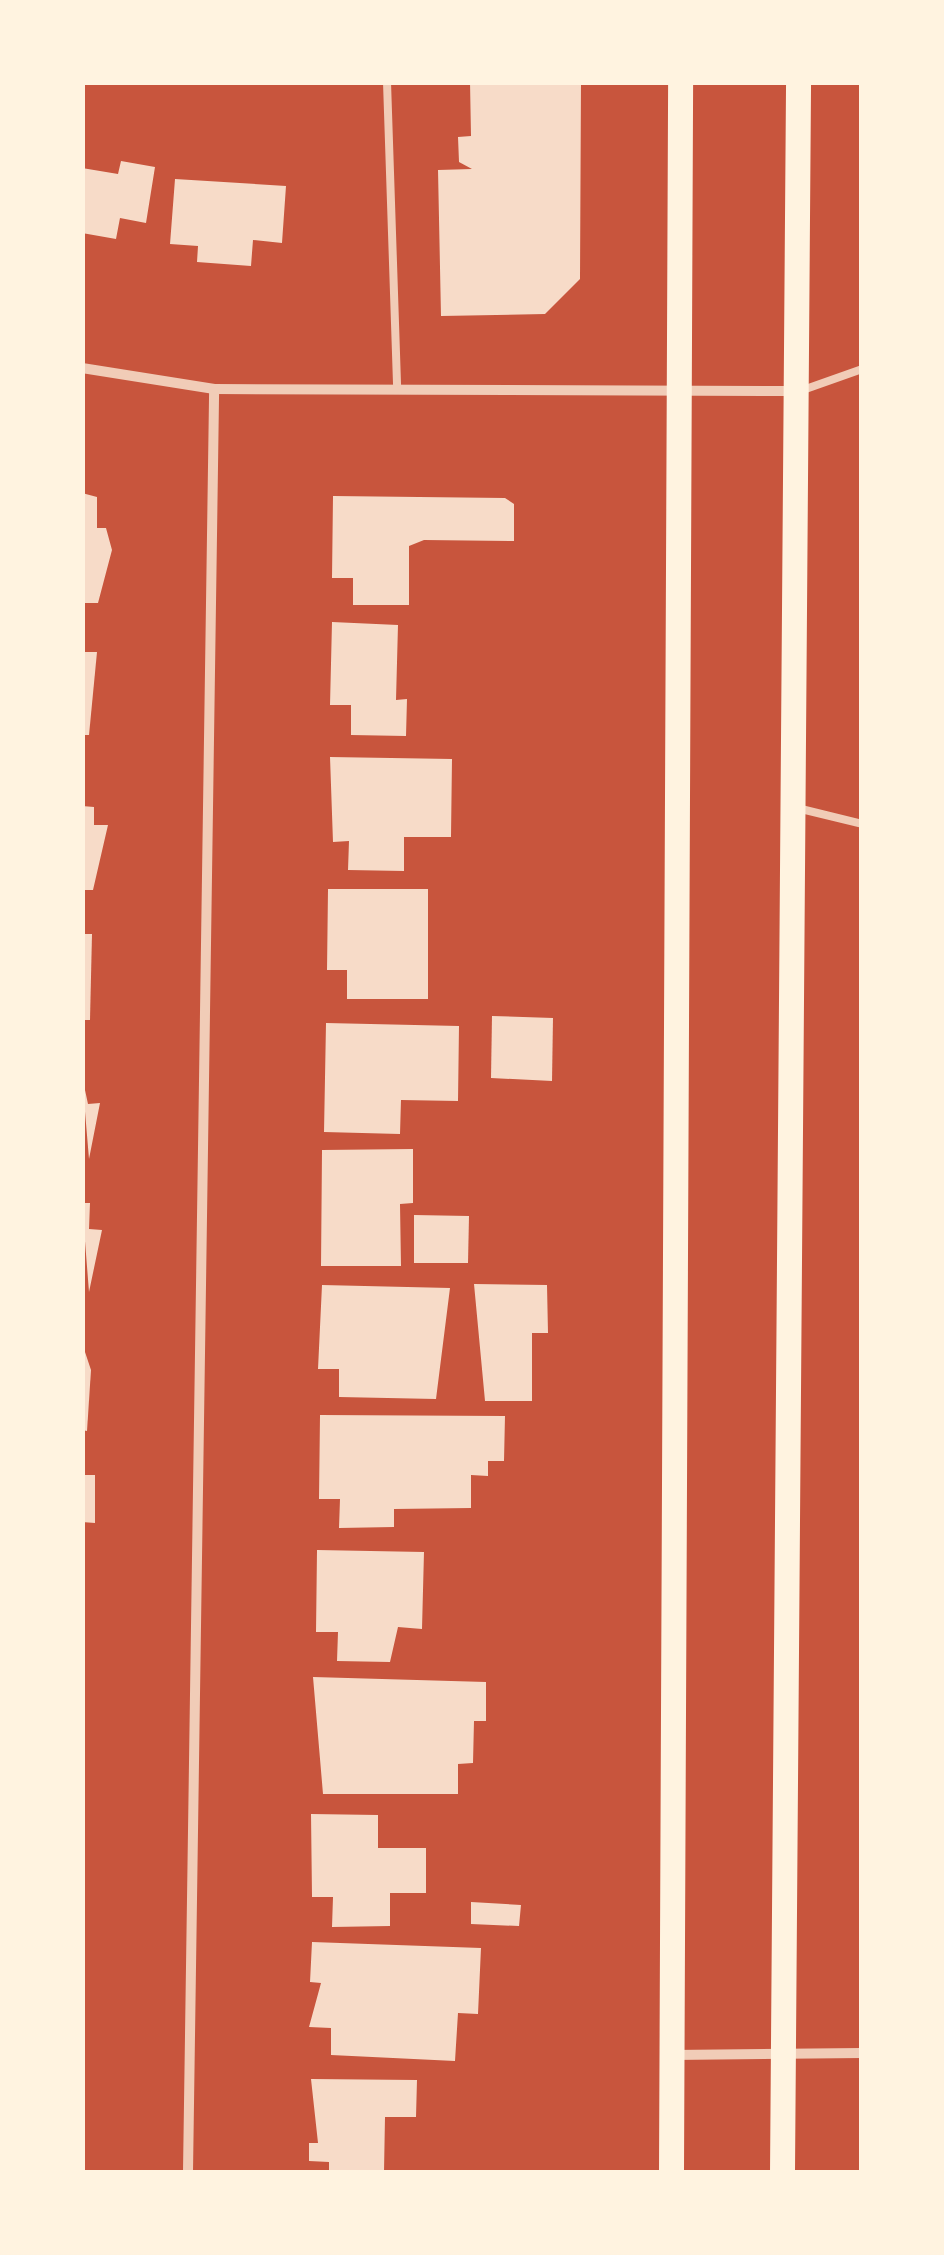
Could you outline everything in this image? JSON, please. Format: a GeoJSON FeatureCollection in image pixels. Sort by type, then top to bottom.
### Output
{"type":"FeatureCollection","features":[{"type":"Feature","properties":{"kind":"main road"},"geometry":{"type":"LineString","coordinates":[[671,2172],[685,389],[680,82]]}},
{"type":"Feature","properties":{"kind":"main road"},"geometry":{"type":"LineString","coordinates":[[782,2172],[798,82]]}},
{"type":"Feature","properties":{"kind":"street"},"geometry":{"type":"LineString","coordinates":[[82,368],[214,389],[798,392]]}},
{"type":"Feature","properties":{"kind":"street"},"geometry":{"type":"LineString","coordinates":[[188,2172],[214,389]]}},
{"type":"Feature","properties":{"kind":"street"},"geometry":{"type":"LineString","coordinates":[[673,2055],[862,2053]]}},
{"type":"Feature","properties":{"kind":"lane"},"geometry":{"type":"LineString","coordinates":[[387,82],[397,389]]}},
{"type":"Feature","properties":{"kind":"lane"},"geometry":{"type":"LineString","coordinates":[[798,392],[862,369]]}},
{"type":"Feature","properties":{"kind":"lane"},"geometry":{"type":"LineString","coordinates":[[792,807],[862,824]]}},
{"type":"Feature","properties":{"kind":"building"},"geometry":{"type":"Polygon","coordinates":[[[470,82],[581,82],[580,279],[545,314],[441,316],[438,170],[472,169],[459,162],[458,137],[471,136],[470,82]]]}},
{"type":"Feature","properties":{"kind":"building"},"geometry":{"type":"Polygon","coordinates":[[[121,161],[155,167],[146,223],[120,218],[116,239],[82,233],[82,168],[118,174],[121,161]]]}},
{"type":"Feature","properties":{"kind":"building"},"geometry":{"type":"Polygon","coordinates":[[[175,179],[286,186],[282,243],[253,240],[251,266],[197,262],[198,246],[170,244],[175,179]]]}},
{"type":"Feature","properties":{"kind":"building"},"geometry":{"type":"Polygon","coordinates":[[[82,493],[97,497],[97,528],[106,528],[112,550],[98,603],[82,603],[82,493]]]}},
{"type":"Feature","properties":{"kind":"building"},"geometry":{"type":"Polygon","coordinates":[[[333,496],[505,498],[514,504],[514,541],[424,540],[409,546],[409,605],[353,605],[353,578],[332,578],[333,496]]]}},
{"type":"Feature","properties":{"kind":"building"},"geometry":{"type":"Polygon","coordinates":[[[332,622],[398,625],[396,700],[407,699],[406,736],[351,735],[351,705],[330,705],[332,622]]]}},
{"type":"Feature","properties":{"kind":"building"},"geometry":{"type":"Polygon","coordinates":[[[82,652],[97,652],[89,735],[82,735],[82,652]]]}},
{"type":"Feature","properties":{"kind":"building"},"geometry":{"type":"Polygon","coordinates":[[[330,757],[452,759],[451,837],[404,837],[404,871],[348,870],[349,841],[333,842],[330,757]]]}},
{"type":"Feature","properties":{"kind":"building"},"geometry":{"type":"Polygon","coordinates":[[[82,806],[94,807],[94,825],[108,825],[93,890],[82,890],[82,806]]]}},
{"type":"Feature","properties":{"kind":"building"},"geometry":{"type":"Polygon","coordinates":[[[328,889],[428,889],[428,999],[347,999],[347,970],[327,970],[328,889]]]}},
{"type":"Feature","properties":{"kind":"building"},"geometry":{"type":"Polygon","coordinates":[[[82,934],[92,934],[90,1020],[82,1020],[82,934]]]}},
{"type":"Feature","properties":{"kind":"building"},"geometry":{"type":"Polygon","coordinates":[[[492,1016],[553,1018],[552,1081],[491,1078],[492,1016]]]}},
{"type":"Feature","properties":{"kind":"building"},"geometry":{"type":"Polygon","coordinates":[[[326,1023],[459,1026],[458,1101],[401,1100],[400,1134],[324,1132],[326,1023]]]}},
{"type":"Feature","properties":{"kind":"building"},"geometry":{"type":"Polygon","coordinates":[[[82,1076],[88,1104],[100,1103],[89,1159],[82,1076]]]}},
{"type":"Feature","properties":{"kind":"building"},"geometry":{"type":"Polygon","coordinates":[[[413,1149],[413,1203],[400,1204],[401,1266],[321,1266],[322,1150],[413,1149]]]}},
{"type":"Feature","properties":{"kind":"building"},"geometry":{"type":"Polygon","coordinates":[[[82,1203],[90,1203],[89,1229],[102,1230],[89,1292],[82,1203]]]}},
{"type":"Feature","properties":{"kind":"building"},"geometry":{"type":"Polygon","coordinates":[[[414,1215],[469,1216],[468,1263],[414,1263],[414,1215]]]}},
{"type":"Feature","properties":{"kind":"building"},"geometry":{"type":"Polygon","coordinates":[[[474,1284],[547,1285],[548,1333],[532,1333],[532,1401],[485,1401],[474,1284]]]}},
{"type":"Feature","properties":{"kind":"building"},"geometry":{"type":"Polygon","coordinates":[[[322,1285],[450,1288],[436,1399],[339,1397],[339,1369],[318,1369],[322,1285]]]}},
{"type":"Feature","properties":{"kind":"building"},"geometry":{"type":"Polygon","coordinates":[[[82,1343],[91,1370],[87,1431],[82,1430],[82,1343]]]}},
{"type":"Feature","properties":{"kind":"building"},"geometry":{"type":"Polygon","coordinates":[[[320,1415],[505,1416],[504,1461],[488,1461],[488,1476],[471,1475],[471,1508],[394,1509],[394,1527],[339,1528],[340,1499],[319,1499],[320,1415]]]}},
{"type":"Feature","properties":{"kind":"building"},"geometry":{"type":"Polygon","coordinates":[[[82,1475],[95,1475],[95,1523],[82,1522],[82,1475]]]}},
{"type":"Feature","properties":{"kind":"building"},"geometry":{"type":"Polygon","coordinates":[[[317,1550],[424,1552],[422,1629],[398,1627],[390,1662],[337,1661],[338,1632],[316,1632],[317,1550]]]}},
{"type":"Feature","properties":{"kind":"building"},"geometry":{"type":"Polygon","coordinates":[[[313,1677],[486,1682],[486,1721],[474,1721],[473,1763],[458,1764],[458,1794],[323,1794],[313,1677]]]}},
{"type":"Feature","properties":{"kind":"building"},"geometry":{"type":"Polygon","coordinates":[[[311,1814],[378,1815],[378,1848],[426,1848],[426,1893],[390,1893],[390,1926],[332,1927],[333,1897],[312,1897],[311,1814]]]}},
{"type":"Feature","properties":{"kind":"building"},"geometry":{"type":"Polygon","coordinates":[[[471,1902],[521,1905],[519,1926],[471,1924],[471,1902]]]}},
{"type":"Feature","properties":{"kind":"building"},"geometry":{"type":"Polygon","coordinates":[[[312,1942],[481,1948],[478,2014],[458,2013],[455,2061],[331,2055],[331,2028],[309,2027],[321,1983],[310,1982],[312,1942]]]}},
{"type":"Feature","properties":{"kind":"building"},"geometry":{"type":"Polygon","coordinates":[[[311,2079],[417,2080],[416,2117],[385,2117],[384,2172],[329,2172],[329,2162],[309,2161],[309,2143],[318,2143],[311,2079]]]}}]}
